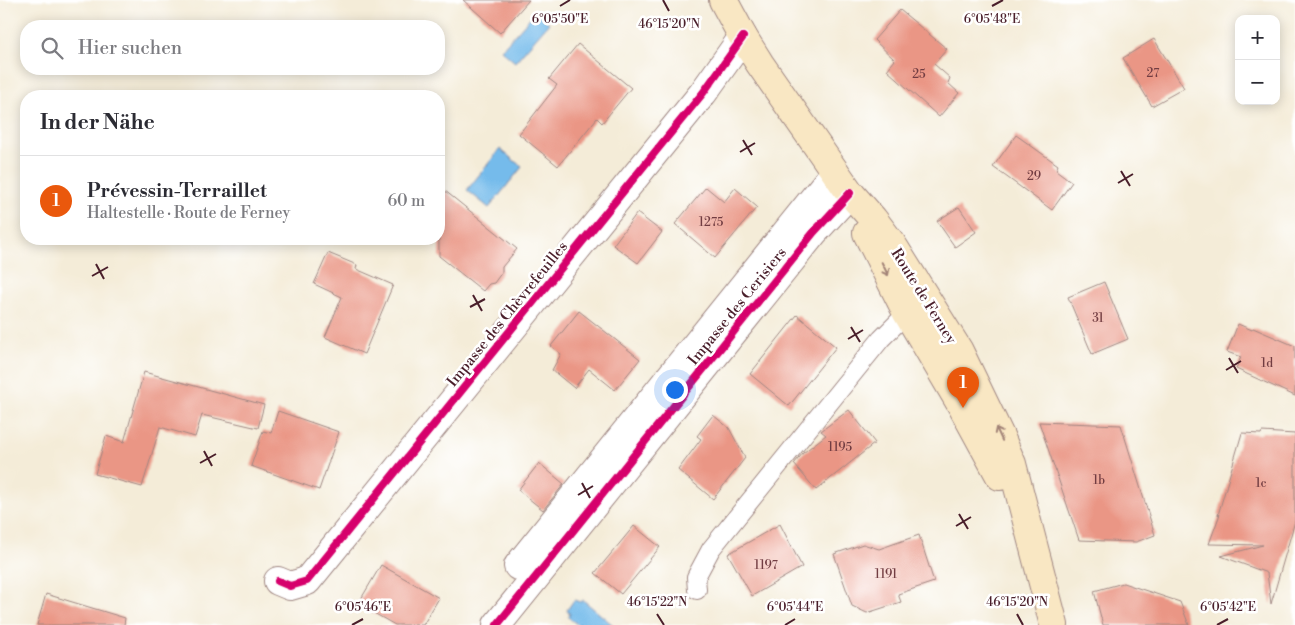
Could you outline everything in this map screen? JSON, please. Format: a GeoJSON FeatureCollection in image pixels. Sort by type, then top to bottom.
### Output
{"type":"FeatureCollection","features":[{"type":"Feature","properties":{"kind":"main road","name":"Route de Ferney"},"geometry":{"type":"LineString","coordinates":[[723,0],[743,37],[766,72],[843,182],[892,244],[959,351],[1012,464],[1054,625]]}},
{"type":"Feature","properties":{"kind":"main road","name":"Route de Ferney"},"geometry":{"type":"LineString","coordinates":[[843,182],[907,313],[938,364],[1005,485],[1034,548]]}},
{"type":"Feature","properties":{"kind":"street","name":"Impasse des Chèvrefeuilles"},"geometry":{"type":"LineString","coordinates":[[278,581],[290,586],[307,581],[704,93],[743,37]]}},
{"type":"Feature","properties":{"kind":"street"},"geometry":{"type":"LineString","coordinates":[[518,566],[843,182]]}},
{"type":"Feature","properties":{"kind":"street","name":"Impasse des Cerisiers"},"geometry":{"type":"LineString","coordinates":[[497,625],[814,232],[843,182]]}},
{"type":"Feature","properties":{"kind":"lane"},"geometry":{"type":"LineString","coordinates":[[697,590],[696,577],[711,549],[881,339],[907,313]]}},
{"type":"Feature","properties":{"kind":"water"},"geometry":{"type":"Polygon","coordinates":[[[536,11],[549,23],[515,62],[501,50],[536,11]]]}},
{"type":"Feature","properties":{"kind":"water"},"geometry":{"type":"Polygon","coordinates":[[[500,149],[522,167],[489,208],[467,190],[500,149]]]}},
{"type":"Feature","properties":{"kind":"water"},"geometry":{"type":"Polygon","coordinates":[[[574,600],[580,602],[583,600],[613,625],[578,625],[568,617],[570,614],[567,610],[574,600]]]}},
{"type":"Feature","properties":{"kind":"building"},"geometry":{"type":"Polygon","coordinates":[[[463,0],[529,0],[500,33],[463,0]]]}},
{"type":"Feature","properties":{"kind":"building"},"geometry":{"type":"Polygon","coordinates":[[[900,10],[947,49],[934,64],[950,78],[948,83],[959,93],[939,117],[887,70],[895,60],[874,40],[900,10]]]}},
{"type":"Feature","properties":{"kind":"building"},"geometry":{"type":"Polygon","coordinates":[[[1154,39],[1184,88],[1152,106],[1123,58],[1154,39]]]}},
{"type":"Feature","properties":{"kind":"building"},"geometry":{"type":"Polygon","coordinates":[[[578,44],[631,88],[602,123],[597,118],[558,166],[519,134],[557,85],[549,79],[578,44]]]}},
{"type":"Feature","properties":{"kind":"building"},"geometry":{"type":"Polygon","coordinates":[[[1016,135],[1058,165],[1056,170],[1072,182],[1052,210],[993,167],[1016,135]]]}},
{"type":"Feature","properties":{"kind":"building"},"geometry":{"type":"Polygon","coordinates":[[[706,187],[724,202],[735,188],[757,207],[715,258],[675,224],[706,187]]]}},
{"type":"Feature","properties":{"kind":"building"},"geometry":{"type":"Polygon","coordinates":[[[445,191],[517,249],[502,267],[502,272],[494,283],[489,284],[483,291],[439,256],[439,245],[445,245],[445,191]]]}},
{"type":"Feature","properties":{"kind":"building"},"geometry":{"type":"Polygon","coordinates":[[[959,207],[976,232],[955,247],[937,221],[959,207]]]}},
{"type":"Feature","properties":{"kind":"building"},"geometry":{"type":"Polygon","coordinates":[[[637,213],[662,232],[638,263],[613,245],[637,213]]]}},
{"type":"Feature","properties":{"kind":"building"},"geometry":{"type":"Polygon","coordinates":[[[328,253],[357,265],[356,269],[393,285],[364,354],[325,337],[342,297],[314,284],[328,253]]]}},
{"type":"Feature","properties":{"kind":"building"},"geometry":{"type":"Polygon","coordinates":[[[1104,282],[1128,339],[1092,354],[1068,297],[1104,282]]]}},
{"type":"Feature","properties":{"kind":"building"},"geometry":{"type":"Polygon","coordinates":[[[579,311],[640,359],[615,390],[589,369],[574,388],[552,370],[561,354],[551,346],[579,311]]]}},
{"type":"Feature","properties":{"kind":"building"},"geometry":{"type":"Polygon","coordinates":[[[797,315],[836,347],[789,406],[750,374],[797,315]]]}},
{"type":"Feature","properties":{"kind":"building"},"geometry":{"type":"Polygon","coordinates":[[[1238,324],[1252,330],[1253,328],[1295,346],[1295,396],[1236,369],[1241,357],[1227,352],[1238,324]]]}},
{"type":"Feature","properties":{"kind":"building"},"geometry":{"type":"Polygon","coordinates":[[[144,372],[264,405],[258,428],[202,415],[195,437],[160,427],[142,487],[95,474],[106,436],[124,442],[144,372]]]}},
{"type":"Feature","properties":{"kind":"building"},"geometry":{"type":"Polygon","coordinates":[[[849,410],[875,443],[816,490],[794,464],[803,453],[826,435],[821,431],[849,410]]]}},
{"type":"Feature","properties":{"kind":"building"},"geometry":{"type":"Polygon","coordinates":[[[278,411],[339,432],[319,490],[251,466],[263,431],[271,433],[278,411]]]}},
{"type":"Feature","properties":{"kind":"building"},"geometry":{"type":"Polygon","coordinates":[[[713,415],[729,428],[745,458],[713,499],[678,470],[701,439],[697,436],[713,415]]]}},
{"type":"Feature","properties":{"kind":"building"},"geometry":{"type":"Polygon","coordinates":[[[1039,422],[1121,425],[1155,535],[1136,542],[1079,540],[1039,422]]]}},
{"type":"Feature","properties":{"kind":"building"},"geometry":{"type":"Polygon","coordinates":[[[1262,432],[1295,434],[1295,521],[1271,604],[1267,573],[1221,556],[1263,545],[1209,544],[1220,514],[1218,515],[1242,433],[1261,434],[1262,432]]]}},
{"type":"Feature","properties":{"kind":"building"},"geometry":{"type":"Polygon","coordinates":[[[539,463],[564,484],[543,510],[518,490],[539,463]]]}},
{"type":"Feature","properties":{"kind":"building"},"geometry":{"type":"Polygon","coordinates":[[[780,524],[802,567],[752,596],[728,554],[780,524]]]}},
{"type":"Feature","properties":{"kind":"building"},"geometry":{"type":"Polygon","coordinates":[[[634,526],[660,547],[621,594],[595,573],[634,526]]]}},
{"type":"Feature","properties":{"kind":"building"},"geometry":{"type":"Polygon","coordinates":[[[919,535],[934,582],[898,594],[901,602],[867,613],[852,606],[834,554],[863,544],[879,549],[919,535]]]}},
{"type":"Feature","properties":{"kind":"building"},"geometry":{"type":"Polygon","coordinates":[[[381,565],[439,598],[423,625],[395,625],[358,604],[381,565]]]}},
{"type":"Feature","properties":{"kind":"building"},"geometry":{"type":"Polygon","coordinates":[[[1123,583],[1180,602],[1189,625],[1103,625],[1094,591],[1123,583]]]}},
{"type":"Feature","properties":{"kind":"building"},"geometry":{"type":"Polygon","coordinates":[[[46,594],[125,618],[124,625],[37,625],[46,594]]]}},
{"type":"Feature","properties":{"kind":"cycle path"},"geometry":{"type":"LineString","coordinates":[[278,581],[290,586],[307,581],[703,93],[743,37]]}},
{"type":"Feature","properties":{"kind":"cycle path"},"geometry":{"type":"LineString","coordinates":[[497,625],[814,232],[850,193]]}},
{"type":"Feature","properties":{"kind":"place","name":"Prévessin-Terraillet"},"geometry":{"type":"Point","coordinates":[963,408]}}]}
